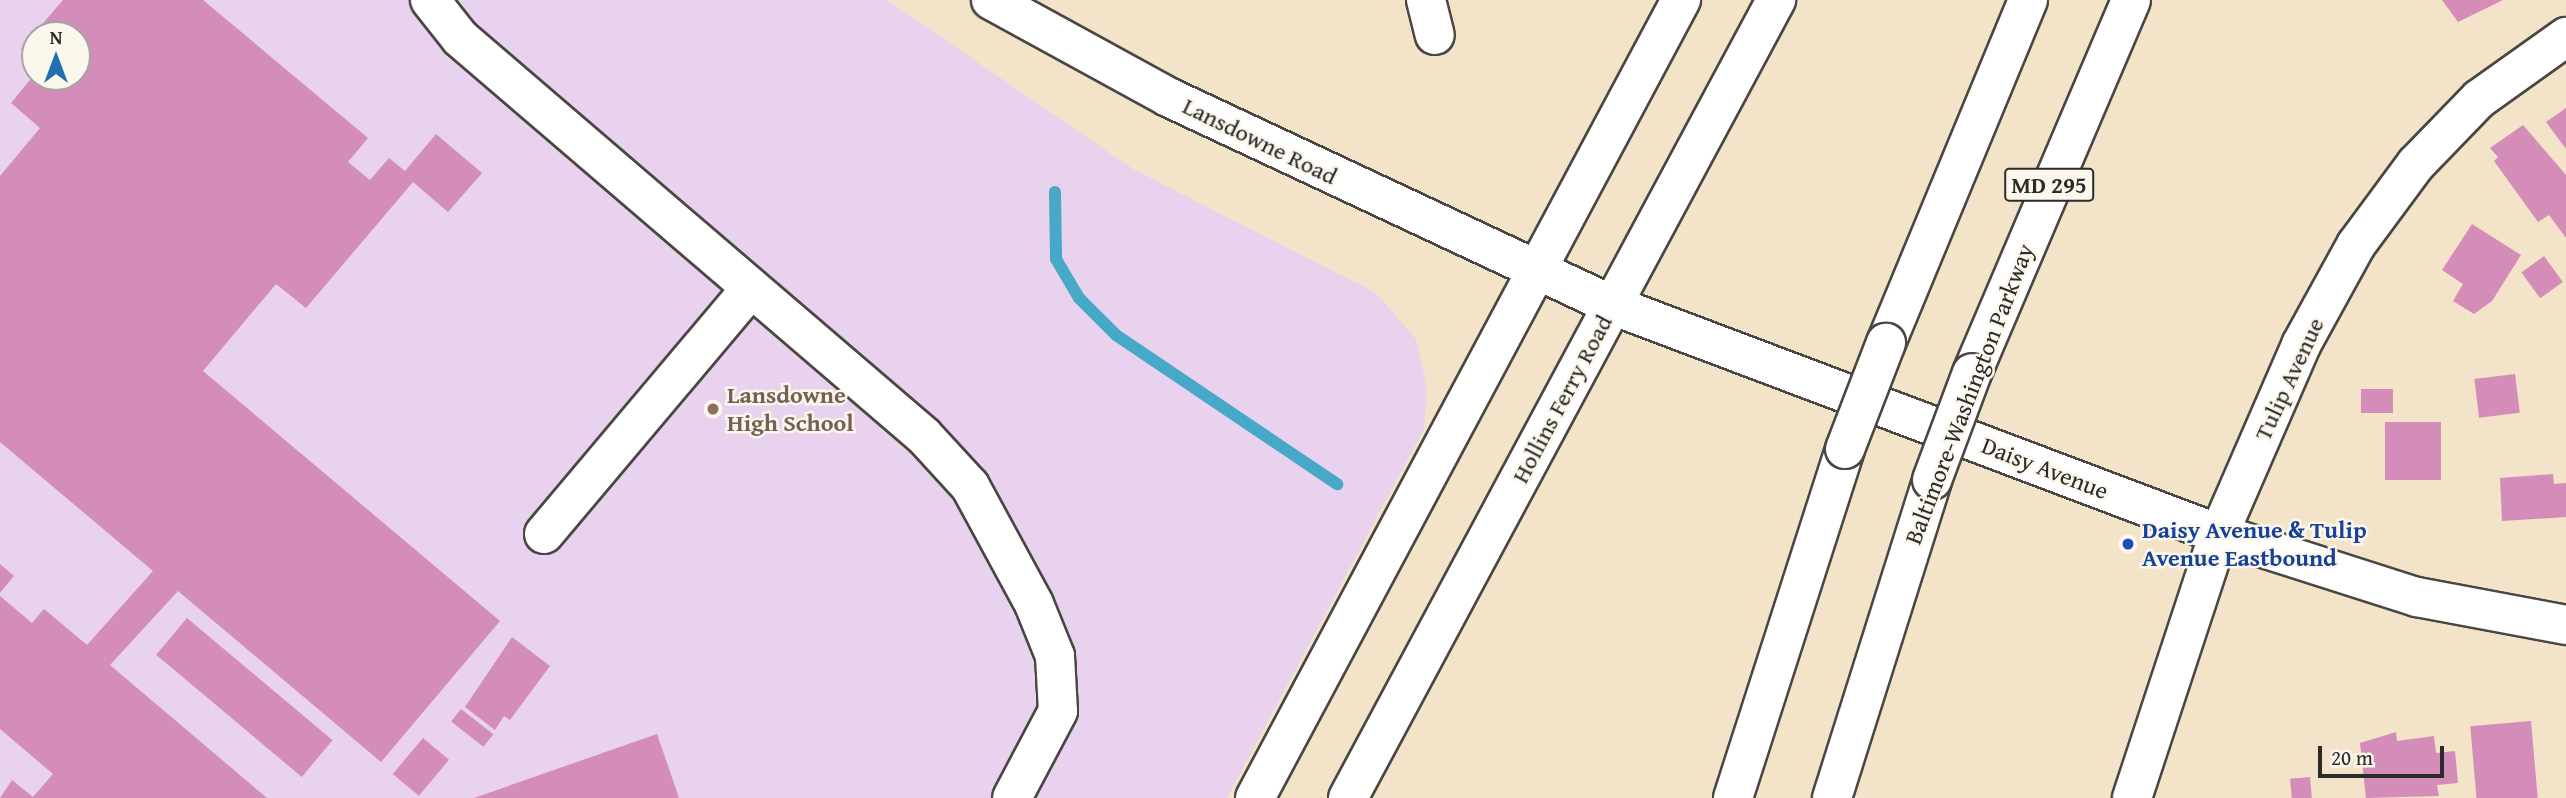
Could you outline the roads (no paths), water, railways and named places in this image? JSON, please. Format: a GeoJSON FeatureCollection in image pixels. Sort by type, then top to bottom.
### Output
{"type":"FeatureCollection","features":[{"type":"Feature","properties":{"kind":"main road"},"geometry":{"type":"LineString","coordinates":[[430,0],[460,38],[924,436],[970,486],[1028,592],[1055,656],[1058,711],[1012,798]]}},
{"type":"Feature","properties":{"kind":"main road","name":"Lansdowne Road"},"geometry":{"type":"LineString","coordinates":[[991,0],[1168,97],[1535,274]]}},
{"type":"Feature","properties":{"kind":"main road"},"geometry":{"type":"LineString","coordinates":[[1255,798],[1681,0]]}},
{"type":"Feature","properties":{"kind":"main road","name":"Hollins Ferry Road"},"geometry":{"type":"LineString","coordinates":[[1348,798],[1776,0]]}},
{"type":"Feature","properties":{"kind":"main road"},"geometry":{"type":"LineString","coordinates":[[1733,798],[1845,449],[2028,0]]}},
{"type":"Feature","properties":{"kind":"main road","name":"Baltimore-Washington Parkway"},"geometry":{"type":"LineString","coordinates":[[1832,798],[1932,480],[1972,373],[2131,0]]}},
{"type":"Feature","properties":{"kind":"main road","name":"Tulip Avenue"},"geometry":{"type":"LineString","coordinates":[[2132,798],[2219,534],[2301,345],[2357,245],[2416,164],[2479,99],[2566,37]]}},
{"type":"Feature","properties":{"kind":"main road","name":"Daisy Avenue"},"geometry":{"type":"LineString","coordinates":[[1535,274],[2219,534],[2417,597],[2566,625]]}},
{"type":"Feature","properties":{"kind":"main road"},"geometry":{"type":"LineString","coordinates":[[544,534],[750,289]]}},
{"type":"Feature","properties":{"kind":"waterway"},"geometry":{"type":"LineString","coordinates":[[1055,192],[1056,259],[1079,298],[1116,335],[1337,484]]}},
{"type":"Feature","properties":{"kind":"place","name":"Lansdowne High School"},"geometry":{"type":"Point","coordinates":[713,409]}},
{"type":"Feature","properties":{"kind":"place","name":"Daisy Avenue & Tulip Avenue Eastbound"},"geometry":{"type":"Point","coordinates":[2128,544]}}]}
